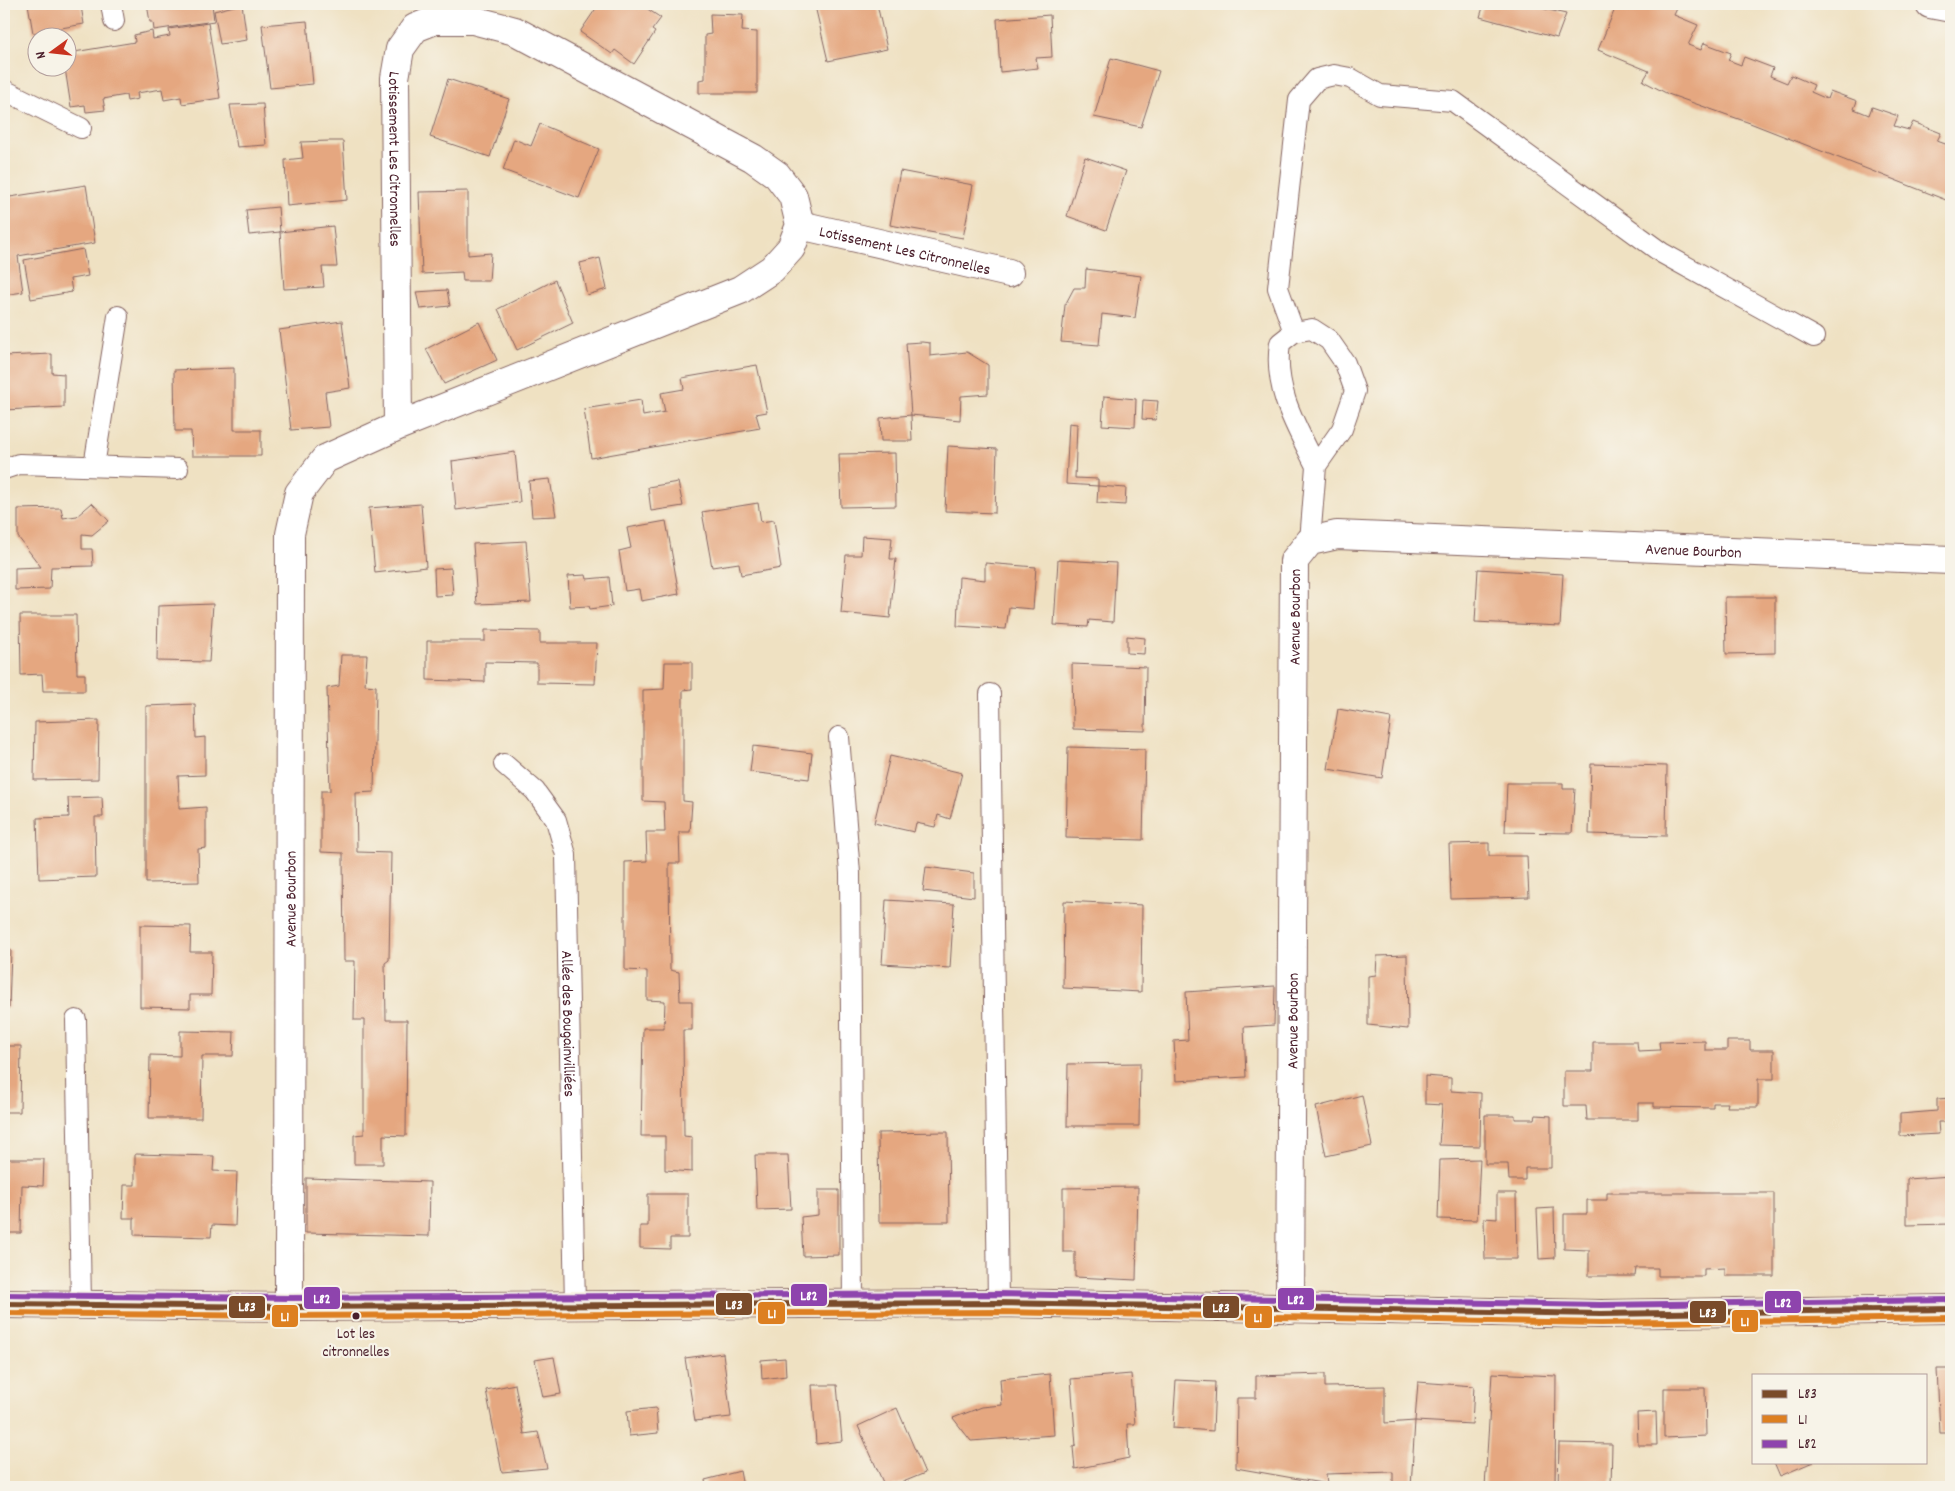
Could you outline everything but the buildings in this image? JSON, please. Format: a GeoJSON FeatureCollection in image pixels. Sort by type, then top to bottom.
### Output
{"type":"FeatureCollection","features":[{"type":"Feature","properties":{"kind":"street"},"geometry":{"type":"LineString","coordinates":[[1930,4],[1951,8]]}},
{"type":"Feature","properties":{"kind":"street","name":"Lotissement Les Citronnelles"},"geometry":{"type":"LineString","coordinates":[[298,493],[324,459],[398,426],[740,290],[772,269],[791,248],[800,225],[793,196],[778,175],[753,158],[514,31],[473,20],[435,20],[415,28],[400,49],[395,78],[398,426]]}},
{"type":"Feature","properties":{"kind":"street","name":"Lotissement Les Citronnelles"},"geometry":{"type":"LineString","coordinates":[[800,225],[1009,273]]}},
{"type":"Feature","properties":{"kind":"street","name":"Avenue Bourbon"},"geometry":{"type":"LineString","coordinates":[[289,1307],[290,534],[298,493]]}},
{"type":"Feature","properties":{"kind":"street","name":"Avenue Bourbon"},"geometry":{"type":"LineString","coordinates":[[1290,1309],[1294,561],[1310,540],[1337,535],[1951,560]]}},
{"type":"Feature","properties":{"kind":"street"},"geometry":{"type":"LineString","coordinates":[[4,1304],[289,1307],[998,1303],[1601,1314],[1951,1309]]}},
{"type":"Feature","properties":{"kind":"lane"},"geometry":{"type":"LineString","coordinates":[[1294,332],[1278,288],[1299,100],[1317,78],[1334,75],[1350,78],[1380,95],[1453,101],[1662,253],[1814,337]]}},
{"type":"Feature","properties":{"kind":"lane"},"geometry":{"type":"LineString","coordinates":[[4,90],[81,128]]}},
{"type":"Feature","properties":{"kind":"lane"},"geometry":{"type":"LineString","coordinates":[[94,466],[118,316]]}},
{"type":"Feature","properties":{"kind":"lane"},"geometry":{"type":"LineString","coordinates":[[1310,540],[1316,466],[1342,429],[1355,390],[1345,363],[1329,340],[1312,329],[1294,332],[1280,343],[1277,358],[1285,404],[1316,466]]}},
{"type":"Feature","properties":{"kind":"lane"},"geometry":{"type":"LineString","coordinates":[[4,469],[19,464],[178,469]]}},
{"type":"Feature","properties":{"kind":"lane"},"geometry":{"type":"LineString","coordinates":[[990,694],[998,1303]]}},
{"type":"Feature","properties":{"kind":"lane"},"geometry":{"type":"LineString","coordinates":[[839,737],[850,873],[853,1305]]}},
{"type":"Feature","properties":{"kind":"lane","name":"Allée des Bougainvilliées"},"geometry":{"type":"LineString","coordinates":[[504,764],[535,791],[556,820],[566,855],[575,1306]]}},
{"type":"Feature","properties":{"kind":"lane"},"geometry":{"type":"LineString","coordinates":[[76,1020],[81,1304]]}},
{"type":"Feature","properties":{"kind":"transit line","name":"L82"},"geometry":{"type":"LineString","coordinates":[[4,1295],[289,1298],[998,1294],[1601,1305],[1951,1300]]}},
{"type":"Feature","properties":{"kind":"transit line","name":"L83"},"geometry":{"type":"LineString","coordinates":[[4,1304],[289,1307],[998,1303],[1601,1314],[1951,1309]]}},
{"type":"Feature","properties":{"kind":"transit line","name":"L1"},"geometry":{"type":"LineString","coordinates":[[4,1313],[289,1316],[998,1312],[1601,1323],[1951,1318]]}},
{"type":"Feature","properties":{"kind":"place","name":"Lot les citronnelles"},"geometry":{"type":"Point","coordinates":[356,1316]}}]}
